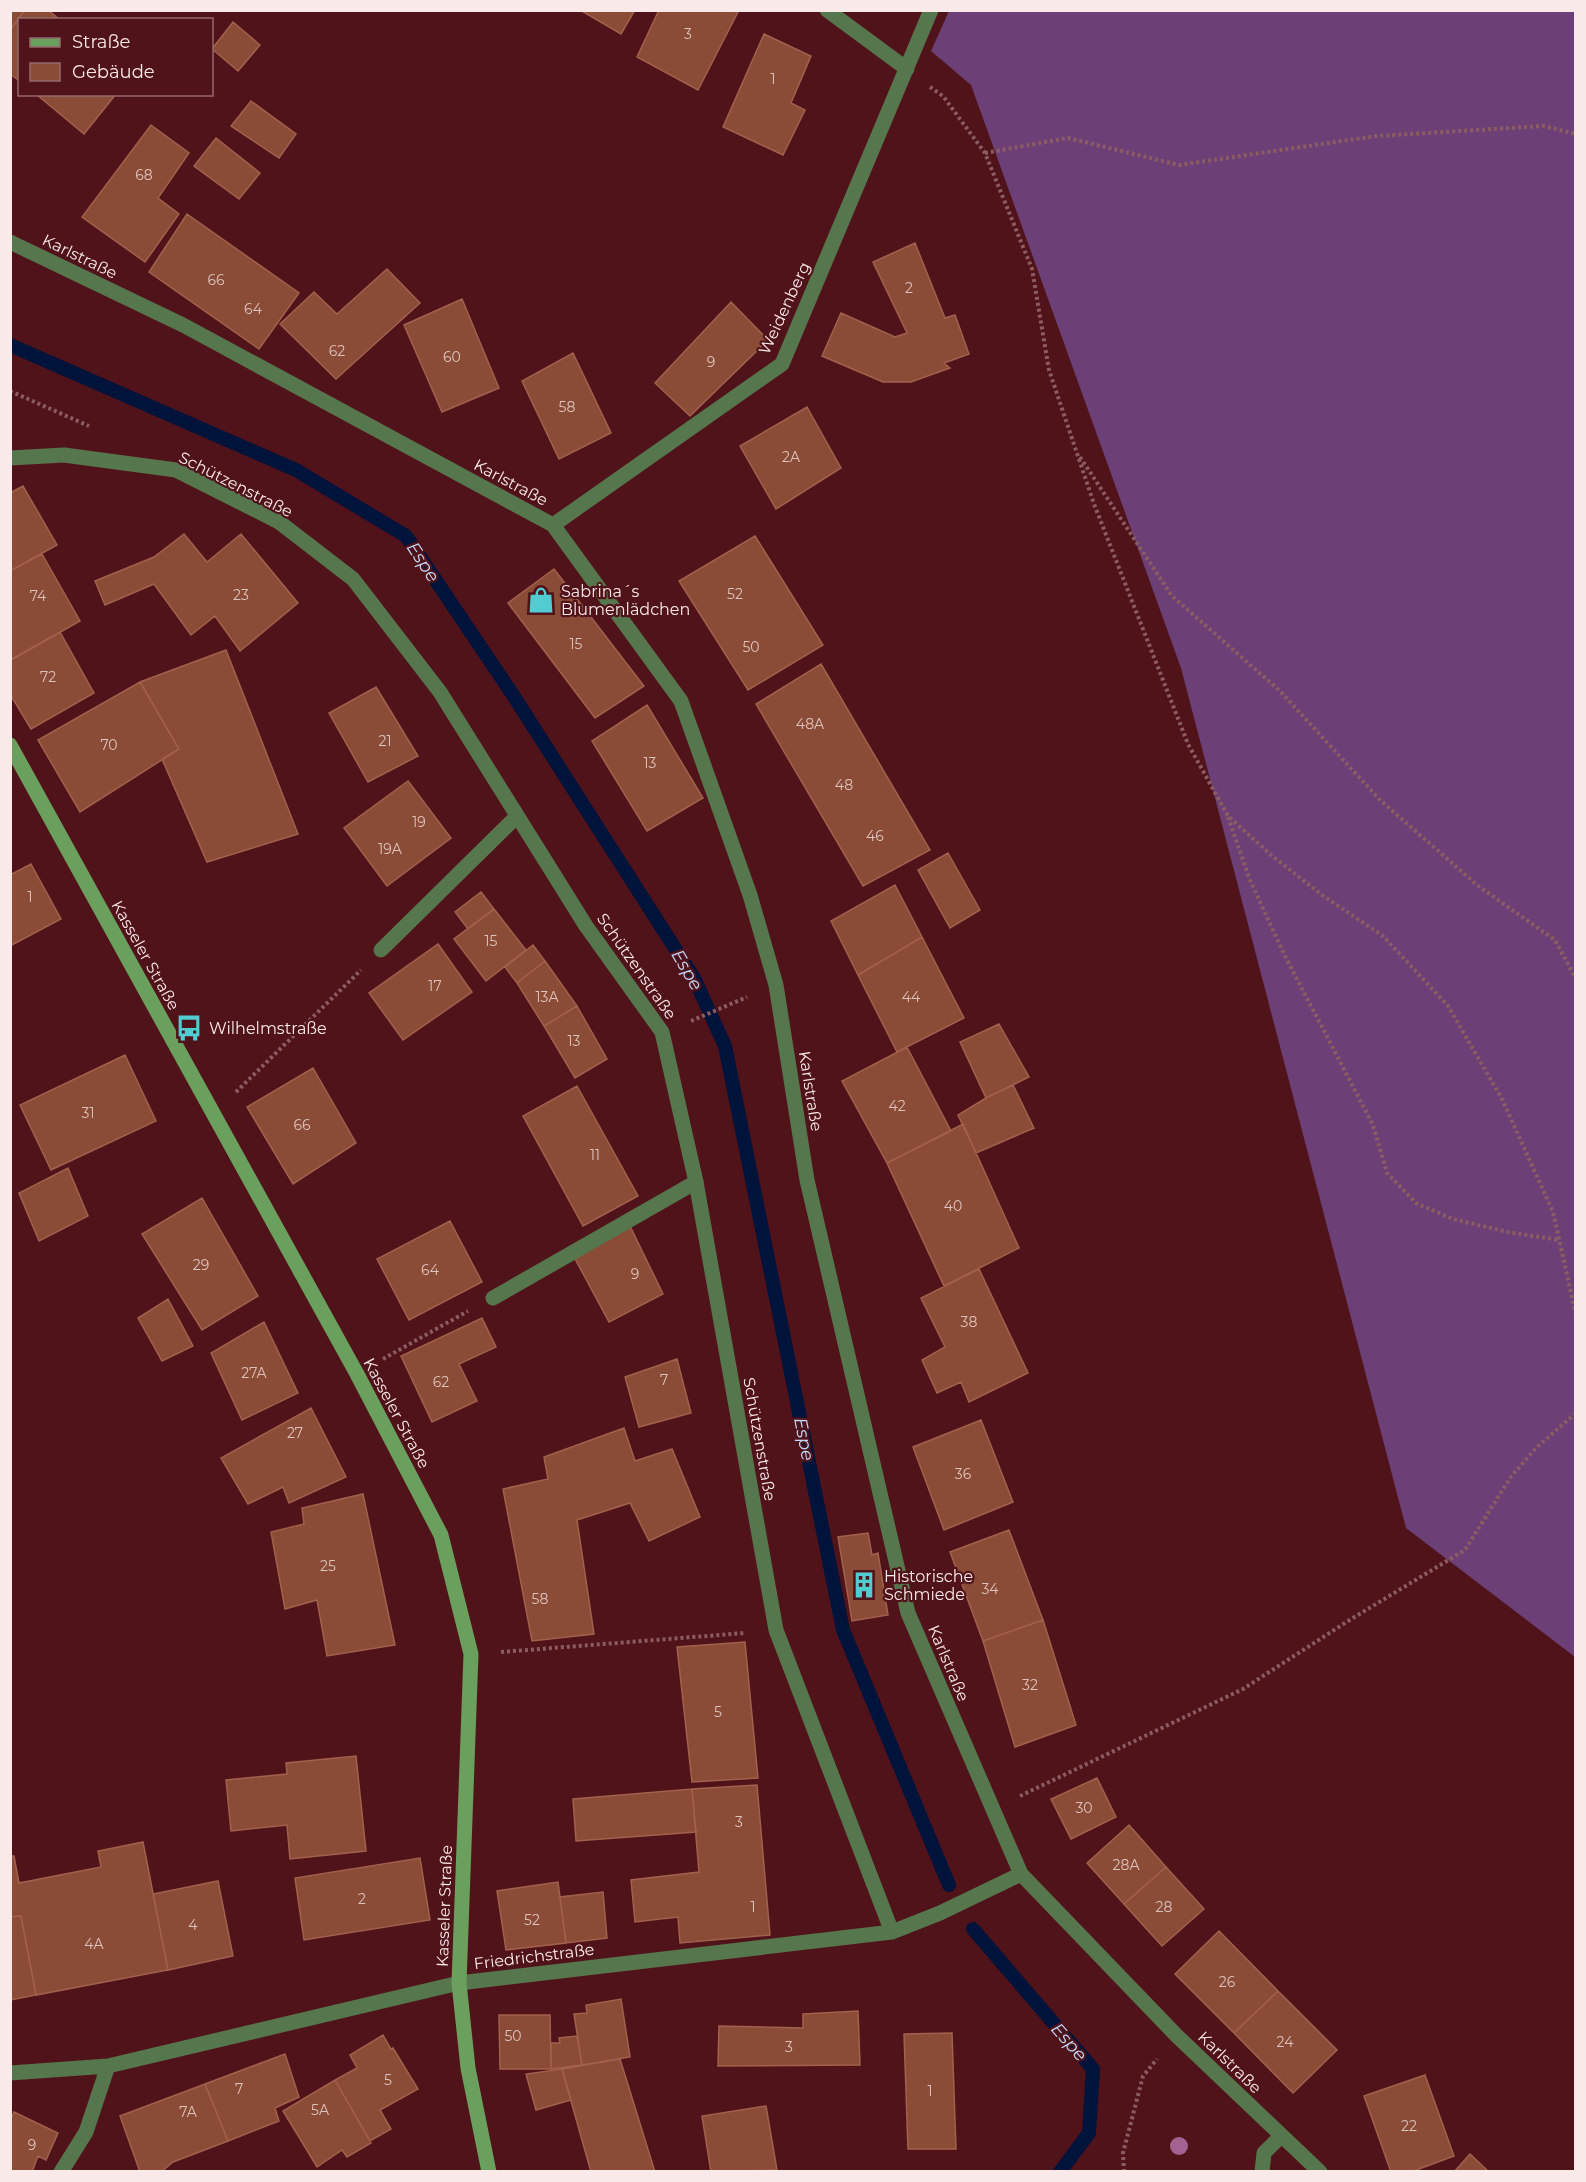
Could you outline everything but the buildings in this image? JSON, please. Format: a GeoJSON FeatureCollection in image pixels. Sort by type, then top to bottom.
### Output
{"type":"FeatureCollection","features":[{"type":"Feature","properties":{"kind":"street"},"geometry":{"type":"LineString","coordinates":[[827,10],[907,69]]}},
{"type":"Feature","properties":{"kind":"street","name":"Weidenberg"},"geometry":{"type":"LineString","coordinates":[[553,525],[782,364],[932,10]]}},
{"type":"Feature","properties":{"kind":"street","name":"Karlstraße"},"geometry":{"type":"LineString","coordinates":[[10,242],[183,325],[553,525],[681,701],[750,895],[776,985],[807,1180],[908,1613],[992,1808],[1021,1874],[1176,2035],[1320,2172]]}},
{"type":"Feature","properties":{"kind":"street","name":"Schützenstraße"},"geometry":{"type":"LineString","coordinates":[[10,458],[64,455],[176,470],[279,522],[354,579],[440,693],[586,926],[662,1032],[696,1182],[776,1630],[892,1932]]}},
{"type":"Feature","properties":{"kind":"street","name":"Kasseler Straße"},"geometry":{"type":"LineString","coordinates":[[13,756],[357,1374],[441,1535],[471,1654],[459,1983],[468,2068],[489,2172]]}},
{"type":"Feature","properties":{"kind":"street"},"geometry":{"type":"LineString","coordinates":[[381,950],[516,817]]}},
{"type":"Feature","properties":{"kind":"street"},"geometry":{"type":"LineString","coordinates":[[493,1298],[696,1182]]}},
{"type":"Feature","properties":{"kind":"street","name":"Friedrichstraße"},"geometry":{"type":"LineString","coordinates":[[10,2073],[108,2066],[459,1983],[892,1932],[975,1898],[1021,1874]]}},
{"type":"Feature","properties":{"kind":"street"},"geometry":{"type":"LineString","coordinates":[[61,2172],[87,2132],[108,2066]]}},
{"type":"Feature","properties":{"kind":"street"},"geometry":{"type":"LineString","coordinates":[[1262,2172],[1264,2154],[1281,2136]]}},
{"type":"Feature","properties":{"kind":"path"},"geometry":{"type":"LineString","coordinates":[[907,69],[943,96],[985,153],[1032,269],[1049,370],[1076,452],[1094,504],[1188,744],[1228,816],[1250,880],[1284,954],[1374,1125],[1387,1173],[1416,1203],[1453,1219],[1508,1232],[1559,1240]]}},
{"type":"Feature","properties":{"kind":"path"},"geometry":{"type":"LineString","coordinates":[[985,153],[1068,138],[1179,165],[1376,136],[1544,126],[1575,134]]}},
{"type":"Feature","properties":{"kind":"path"},"geometry":{"type":"LineString","coordinates":[[1076,452],[1172,596],[1280,691],[1378,799],[1477,885],[1555,940],[1575,979]]}},
{"type":"Feature","properties":{"kind":"path"},"geometry":{"type":"LineString","coordinates":[[1228,816],[1271,855],[1322,895],[1383,936],[1448,1006],[1502,1099],[1553,1212],[1575,1315]]}},
{"type":"Feature","properties":{"kind":"path"},"geometry":{"type":"LineString","coordinates":[[213,1114],[381,950]]}},
{"type":"Feature","properties":{"kind":"path"},"geometry":{"type":"LineString","coordinates":[[662,1032],[776,985]]}},
{"type":"Feature","properties":{"kind":"path"},"geometry":{"type":"LineString","coordinates":[[357,1374],[493,1298]]}},
{"type":"Feature","properties":{"kind":"path"},"geometry":{"type":"LineString","coordinates":[[992,1808],[1243,1689],[1465,1550],[1510,1478],[1537,1447],[1575,1413]]}},
{"type":"Feature","properties":{"kind":"path"},"geometry":{"type":"LineString","coordinates":[[471,1654],[776,1630]]}},
{"type":"Feature","properties":{"kind":"path"},"geometry":{"type":"LineString","coordinates":[[1124,2172],[1123,2153],[1143,2076],[1176,2035]]}},
{"type":"Feature","properties":{"kind":"shaded area"},"geometry":{"type":"Polygon","coordinates":[[[949,11],[1575,11],[1575,1657],[1406,1528],[1181,668],[971,85],[931,51],[949,11]]]}},
{"type":"Feature","properties":{"kind":"waterway","name":"Espe"},"geometry":{"type":"LineString","coordinates":[[10,345],[296,470],[406,536],[513,695],[694,978],[725,1046],[843,1630],[949,1885]]}},
{"type":"Feature","properties":{"kind":"waterway","name":"Espe"},"geometry":{"type":"LineString","coordinates":[[973,1929],[1093,2069],[1089,2133],[1060,2172]]}},
{"type":"Feature","properties":{"kind":"place","name":"Sabrina´s Blumenlädchen"},"geometry":{"type":"Point","coordinates":[541,600]}},
{"type":"Feature","properties":{"kind":"place","name":"Wilhelmstraße"},"geometry":{"type":"Point","coordinates":[189,1028]}},
{"type":"Feature","properties":{"kind":"place","name":"Historische Schmiede"},"geometry":{"type":"Point","coordinates":[864,1585]}}]}
